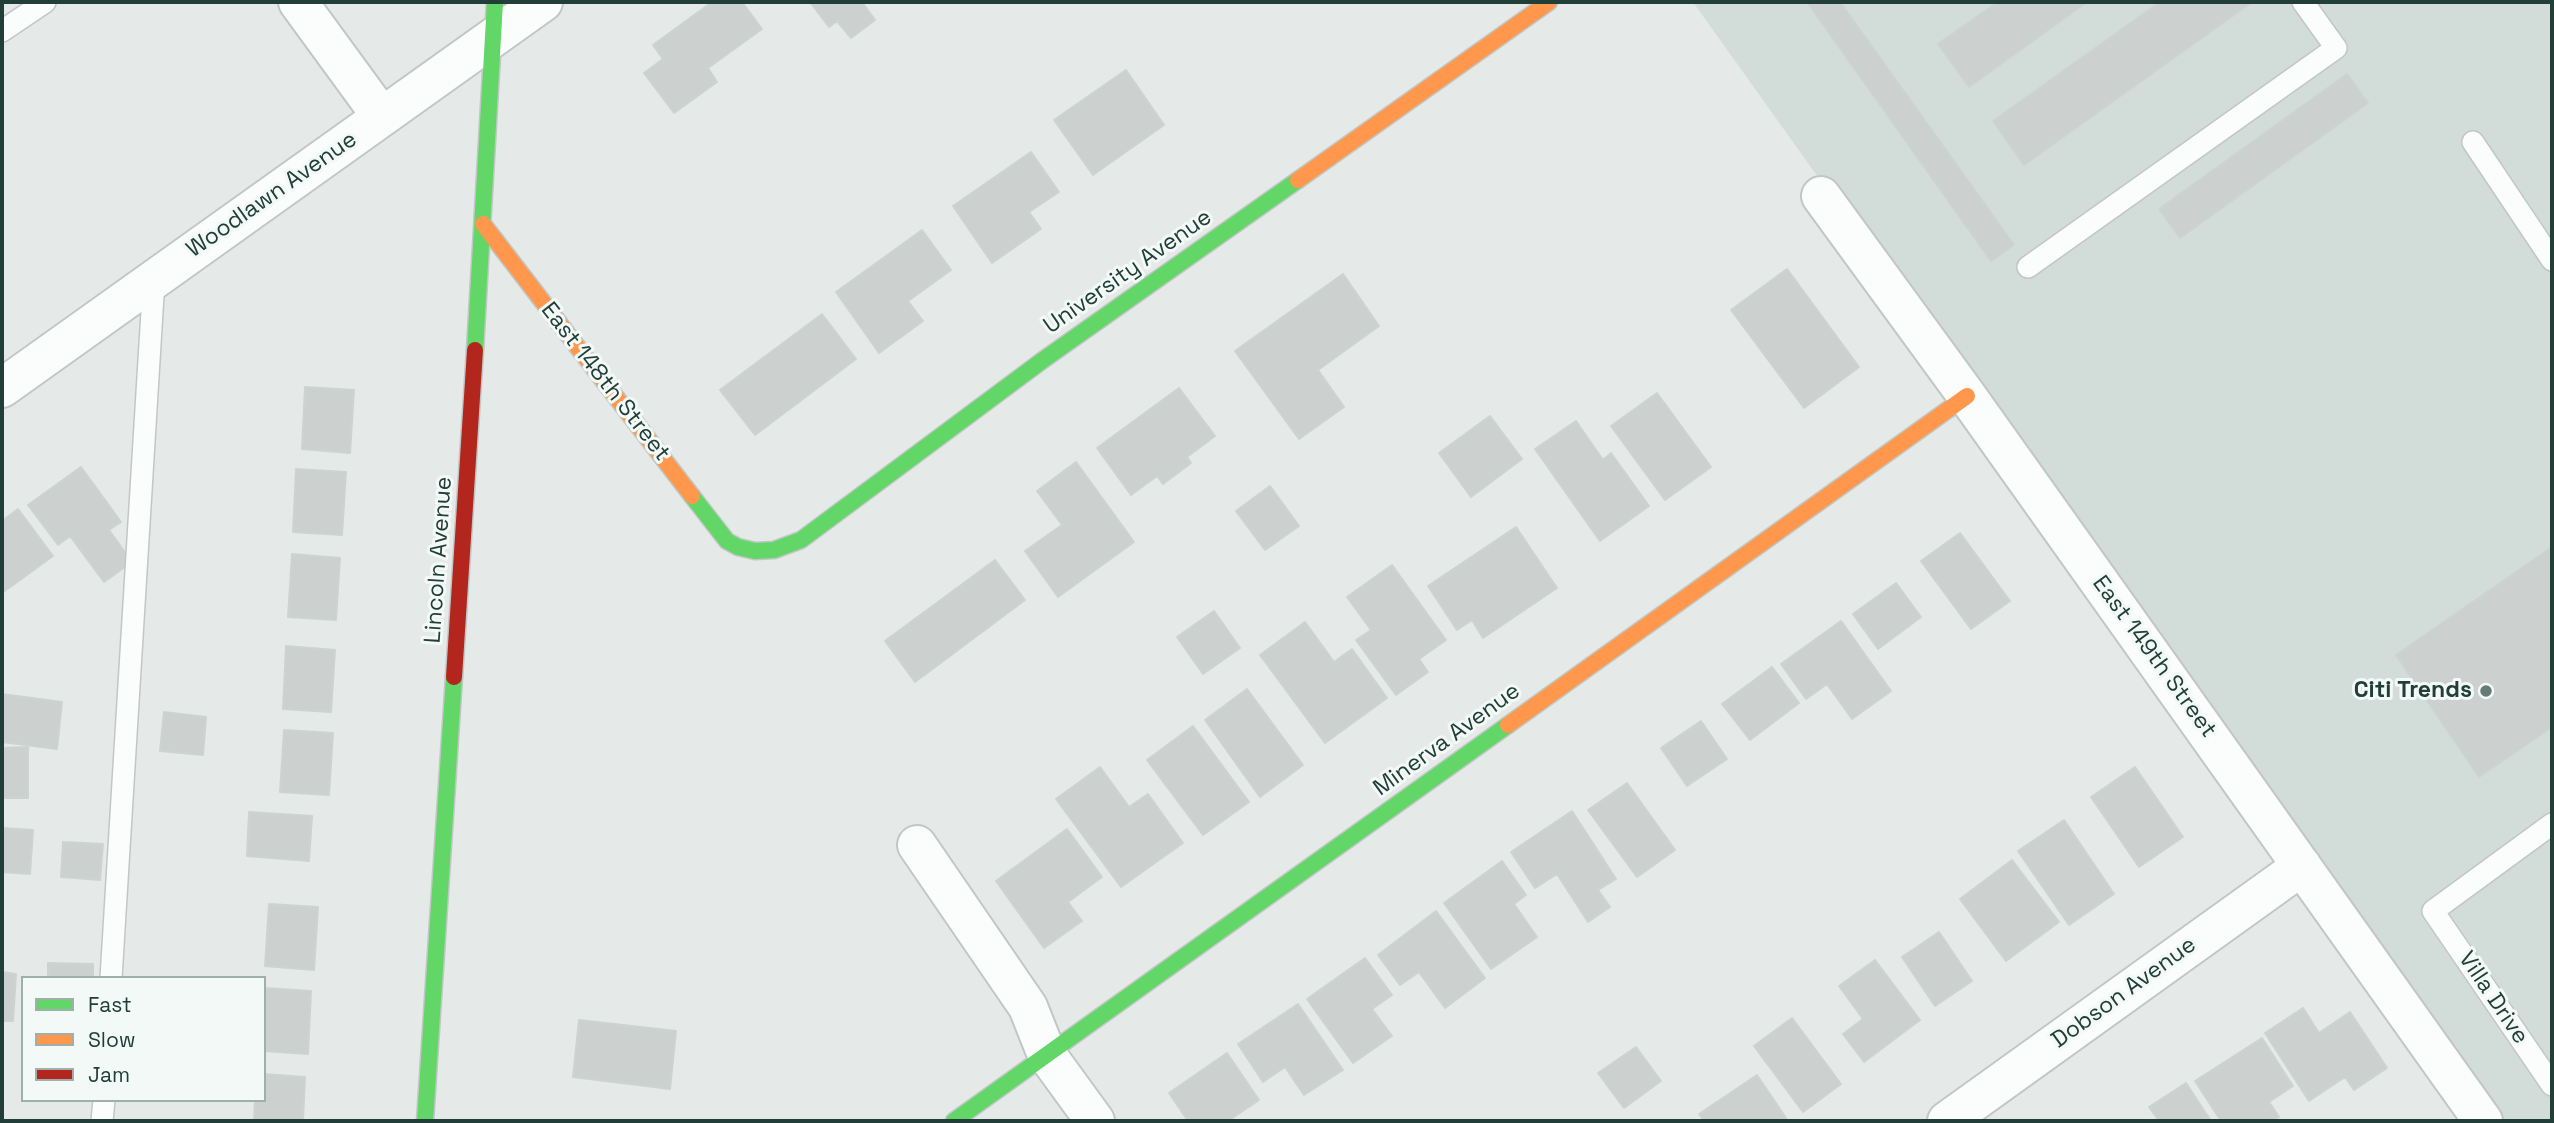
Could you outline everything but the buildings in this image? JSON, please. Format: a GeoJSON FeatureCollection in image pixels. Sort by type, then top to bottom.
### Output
{"type":"FeatureCollection","features":[{"type":"Feature","properties":{"kind":"street"},"geometry":{"type":"LineString","coordinates":[[299,2],[382,117]]}},
{"type":"Feature","properties":{"kind":"street","name":"Woodlawn Avenue"},"geometry":{"type":"LineString","coordinates":[[2,388],[382,117],[494,19],[543,2]]}},
{"type":"Feature","properties":{"kind":"street","name":"University Avenue"},"geometry":{"type":"LineString","coordinates":[[727,541],[755,551],[774,550],[801,540],[1043,360],[1549,2]]}},
{"type":"Feature","properties":{"kind":"street","name":"Lincoln Avenue"},"geometry":{"type":"LineString","coordinates":[[425,1121],[494,19]]}},
{"type":"Feature","properties":{"kind":"street","name":"East 149th Street"},"geometry":{"type":"LineString","coordinates":[[1821,196],[1967,396],[2483,1121]]}},
{"type":"Feature","properties":{"kind":"street","name":"East 148th Street"},"geometry":{"type":"LineString","coordinates":[[483,224],[727,541]]}},
{"type":"Feature","properties":{"kind":"street","name":"Minerva Avenue"},"geometry":{"type":"LineString","coordinates":[[954,1121],[1967,396]]}},
{"type":"Feature","properties":{"kind":"street"},"geometry":{"type":"LineString","coordinates":[[916,845],[1028,1007],[1047,1055],[1095,1121]]}},
{"type":"Feature","properties":{"kind":"street","name":"Dobson Avenue"},"geometry":{"type":"LineString","coordinates":[[1947,1121],[2302,866]]}},
{"type":"Feature","properties":{"kind":"lane"},"geometry":{"type":"LineString","coordinates":[[2,31],[45,2]]}},
{"type":"Feature","properties":{"kind":"lane"},"geometry":{"type":"LineString","coordinates":[[2028,267],[2336,48],[2303,2]]}},
{"type":"Feature","properties":{"kind":"lane"},"geometry":{"type":"LineString","coordinates":[[2473,142],[2552,260]]}},
{"type":"Feature","properties":{"kind":"lane"},"geometry":{"type":"LineString","coordinates":[[111,976],[154,279]]}},
{"type":"Feature","properties":{"kind":"lane","name":"Villa Drive"},"geometry":{"type":"LineString","coordinates":[[2552,824],[2433,911],[2552,1085]]}},
{"type":"Feature","properties":{"kind":"lane"},"geometry":{"type":"LineString","coordinates":[[102,1121],[104,1102]]}},
{"type":"Feature","properties":{"kind":"shaded area"},"geometry":{"type":"Polygon","coordinates":[[[1693,2],[2552,2],[2552,1121],[2492,1121],[1693,2]]]}},
{"type":"Feature","properties":{"kind":"traffic: fast"},"geometry":{"type":"LineString","coordinates":[[475,350],[495,2]]}},
{"type":"Feature","properties":{"kind":"traffic: fast"},"geometry":{"type":"LineString","coordinates":[[692,496],[727,541],[738,547],[755,551],[774,550],[801,540],[1043,360],[1298,180]]}},
{"type":"Feature","properties":{"kind":"traffic: fast"},"geometry":{"type":"LineString","coordinates":[[425,1121],[454,677]]}},
{"type":"Feature","properties":{"kind":"traffic: fast"},"geometry":{"type":"LineString","coordinates":[[954,1121],[1508,725]]}},
{"type":"Feature","properties":{"kind":"traffic: slow"},"geometry":{"type":"LineString","coordinates":[[1298,180],[1549,2]]}},
{"type":"Feature","properties":{"kind":"traffic: slow"},"geometry":{"type":"LineString","coordinates":[[483,224],[692,496]]}},
{"type":"Feature","properties":{"kind":"traffic: slow"},"geometry":{"type":"LineString","coordinates":[[1508,725],[1967,396]]}},
{"type":"Feature","properties":{"kind":"traffic: jam"},"geometry":{"type":"LineString","coordinates":[[454,677],[475,350]]}},
{"type":"Feature","properties":{"kind":"place","name":"Citi Trends"},"geometry":{"type":"Point","coordinates":[2486,691]}}]}
